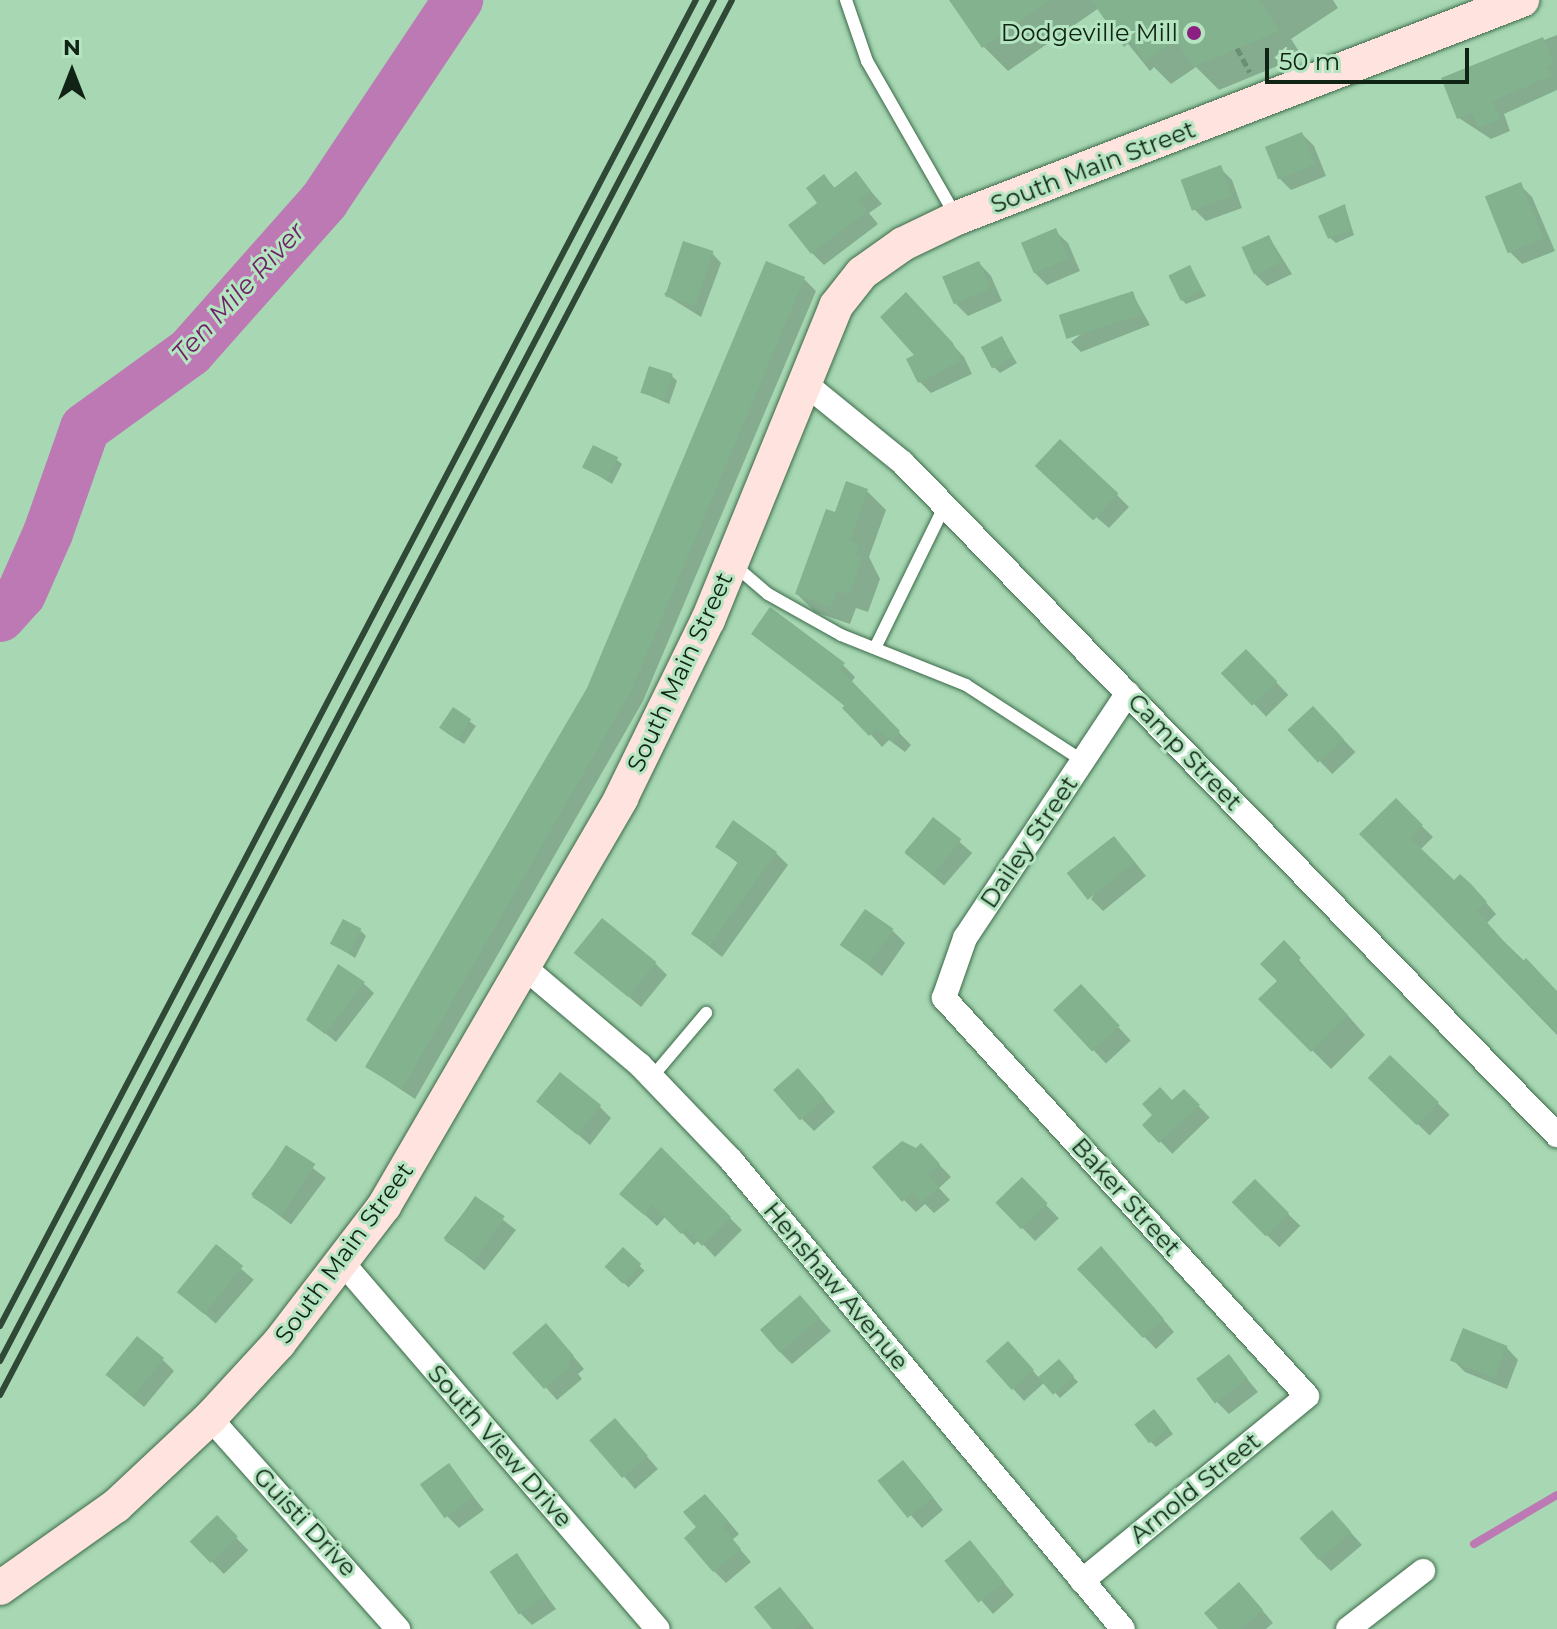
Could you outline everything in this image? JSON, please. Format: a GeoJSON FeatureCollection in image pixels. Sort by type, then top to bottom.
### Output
{"type":"FeatureCollection","features":[{"type":"Feature","properties":{"kind":"main road","name":"South Main Street"},"geometry":{"type":"LineString","coordinates":[[0,1588],[116,1506],[210,1418],[279,1343],[392,1194],[621,798],[730,562],[802,381],[836,306],[862,273],[903,244],[957,218],[1522,0]]}},
{"type":"Feature","properties":{"kind":"street","name":"Camp Street"},"geometry":{"type":"LineString","coordinates":[[802,381],[903,463],[1557,1135]]}},
{"type":"Feature","properties":{"kind":"street","name":"Dailey Street"},"geometry":{"type":"LineString","coordinates":[[944,998],[965,938],[1128,693]]}},
{"type":"Feature","properties":{"kind":"street","name":"Henshaw Avenue"},"geometry":{"type":"LineString","coordinates":[[524,967],[652,1077],[731,1160],[1123,1629]]}},
{"type":"Feature","properties":{"kind":"street","name":"Baker Street"},"geometry":{"type":"LineString","coordinates":[[944,998],[1307,1396]]}},
{"type":"Feature","properties":{"kind":"street","name":"South View Drive"},"geometry":{"type":"LineString","coordinates":[[342,1262],[658,1629]]}},
{"type":"Feature","properties":{"kind":"street","name":"Arnold Street"},"geometry":{"type":"LineString","coordinates":[[1082,1581],[1307,1396]]}},
{"type":"Feature","properties":{"kind":"street","name":"Guisti Drive"},"geometry":{"type":"LineString","coordinates":[[210,1418],[398,1629]]}},
{"type":"Feature","properties":{"kind":"street"},"geometry":{"type":"LineString","coordinates":[[1348,1629],[1423,1571]]}},
{"type":"Feature","properties":{"kind":"lane"},"geometry":{"type":"LineString","coordinates":[[846,0],[867,61],[957,218]]}},
{"type":"Feature","properties":{"kind":"lane"},"geometry":{"type":"LineString","coordinates":[[876,646],[945,505]]}},
{"type":"Feature","properties":{"kind":"lane"},"geometry":{"type":"LineString","coordinates":[[730,562],[798,611],[966,685],[1083,761]]}},
{"type":"Feature","properties":{"kind":"lane"},"geometry":{"type":"LineString","coordinates":[[652,1077],[706,1013]]}},
{"type":"Feature","properties":{"kind":"path"},"geometry":{"type":"LineString","coordinates":[[1237,48],[1250,72]]}},
{"type":"Feature","properties":{"kind":"building","name":"Dodgeville Mill"},"geometry":{"type":"Polygon","coordinates":[[[949,0],[1050,0],[982,48],[949,0]]]}},
{"type":"Feature","properties":{"kind":"building","name":"Dodgeville Mill"},"geometry":{"type":"Polygon","coordinates":[[[1091,0],[1259,0],[1280,31],[1193,67],[1176,40],[1145,61],[1131,41],[1124,47],[1091,0]]]}},
{"type":"Feature","properties":{"kind":"building"},"geometry":{"type":"Polygon","coordinates":[[[1543,37],[1554,64],[1547,67],[1551,76],[1493,101],[1500,119],[1478,128],[1472,113],[1457,119],[1441,78],[1543,37]]]}},
{"type":"Feature","properties":{"kind":"building"},"geometry":{"type":"Polygon","coordinates":[[[1302,132],[1315,164],[1278,179],[1265,147],[1302,132]]]}},
{"type":"Feature","properties":{"kind":"building"},"geometry":{"type":"Polygon","coordinates":[[[1221,165],[1232,196],[1192,211],[1181,180],[1221,165]]]}},
{"type":"Feature","properties":{"kind":"building"},"geometry":{"type":"Polygon","coordinates":[[[856,171],[871,191],[858,200],[867,211],[811,254],[788,225],[817,203],[806,188],[824,174],[834,188],[856,171]]]}},
{"type":"Feature","properties":{"kind":"building"},"geometry":{"type":"Polygon","coordinates":[[[1521,182],[1544,239],[1508,253],[1485,197],[1521,182]]]}},
{"type":"Feature","properties":{"kind":"building"},"geometry":{"type":"Polygon","coordinates":[[[1345,204],[1350,230],[1328,239],[1318,216],[1345,204]]]}},
{"type":"Feature","properties":{"kind":"building"},"geometry":{"type":"Polygon","coordinates":[[[1056,228],[1069,258],[1034,273],[1021,243],[1056,228]]]}},
{"type":"Feature","properties":{"kind":"building"},"geometry":{"type":"Polygon","coordinates":[[[1269,235],[1281,262],[1254,275],[1242,247],[1269,235]]]}},
{"type":"Feature","properties":{"kind":"building"},"geometry":{"type":"Polygon","coordinates":[[[683,241],[713,251],[696,306],[665,296],[683,241]]]}},
{"type":"Feature","properties":{"kind":"building"},"geometry":{"type":"Polygon","coordinates":[[[766,261],[805,277],[632,689],[402,1089],[365,1067],[587,688],[766,261]]]}},
{"type":"Feature","properties":{"kind":"building"},"geometry":{"type":"Polygon","coordinates":[[[979,261],[991,289],[954,304],[942,277],[979,261]]]}},
{"type":"Feature","properties":{"kind":"building"},"geometry":{"type":"Polygon","coordinates":[[[1190,265],[1202,290],[1181,301],[1168,276],[1190,265]]]}},
{"type":"Feature","properties":{"kind":"building"},"geometry":{"type":"Polygon","coordinates":[[[1133,291],[1141,315],[1067,339],[1059,315],[1133,291]]]}},
{"type":"Feature","properties":{"kind":"building"},"geometry":{"type":"Polygon","coordinates":[[[906,292],[953,343],[961,361],[918,383],[906,359],[914,355],[880,317],[906,292]]]}},
{"type":"Feature","properties":{"kind":"building"},"geometry":{"type":"Polygon","coordinates":[[[1002,336],[1013,357],[992,368],[981,347],[1002,336]]]}},
{"type":"Feature","properties":{"kind":"building"},"geometry":{"type":"Polygon","coordinates":[[[649,366],[673,374],[664,400],[640,393],[649,366]]]}},
{"type":"Feature","properties":{"kind":"building"},"geometry":{"type":"Polygon","coordinates":[[[1060,439],[1119,494],[1093,521],[1035,466],[1060,439]]]}},
{"type":"Feature","properties":{"kind":"building"},"geometry":{"type":"Polygon","coordinates":[[[593,445],[618,457],[607,480],[582,467],[593,445]]]}},
{"type":"Feature","properties":{"kind":"building"},"geometry":{"type":"Polygon","coordinates":[[[846,481],[868,489],[850,541],[860,544],[855,556],[862,559],[849,595],[837,590],[831,607],[795,594],[826,509],[835,512],[846,481]]]}},
{"type":"Feature","properties":{"kind":"building"},"geometry":{"type":"Polygon","coordinates":[[[770,607],[845,663],[840,669],[900,731],[892,741],[876,729],[869,736],[842,708],[845,705],[751,634],[770,607]]]}},
{"type":"Feature","properties":{"kind":"building"},"geometry":{"type":"Polygon","coordinates":[[[1246,649],[1277,681],[1252,706],[1221,673],[1246,649]]]}},
{"type":"Feature","properties":{"kind":"building"},"geometry":{"type":"Polygon","coordinates":[[[1313,706],[1344,739],[1318,763],[1287,730],[1313,706]]]}},
{"type":"Feature","properties":{"kind":"building"},"geometry":{"type":"Polygon","coordinates":[[[453,707],[471,719],[457,740],[439,728],[453,707]]]}},
{"type":"Feature","properties":{"kind":"building"},"geometry":{"type":"Polygon","coordinates":[[[1396,798],[1423,825],[1410,838],[1454,880],[1460,874],[1471,884],[1487,902],[1477,911],[1522,962],[1526,958],[1557,991],[1557,1032],[1359,834],[1396,798]]]}},
{"type":"Feature","properties":{"kind":"building"},"geometry":{"type":"Polygon","coordinates":[[[933,817],[961,839],[933,875],[905,853],[933,817]]]}},
{"type":"Feature","properties":{"kind":"building"},"geometry":{"type":"Polygon","coordinates":[[[733,820],[777,852],[709,946],[691,934],[738,862],[715,847],[733,820]]]}},
{"type":"Feature","properties":{"kind":"building"},"geometry":{"type":"Polygon","coordinates":[[[1114,836],[1135,863],[1088,900],[1067,873],[1114,836]]]}},
{"type":"Feature","properties":{"kind":"building"},"geometry":{"type":"Polygon","coordinates":[[[865,909],[894,929],[868,965],[840,945],[865,909]]]}},
{"type":"Feature","properties":{"kind":"building"},"geometry":{"type":"Polygon","coordinates":[[[602,918],[656,962],[628,997],[574,953],[602,918]]]}},
{"type":"Feature","properties":{"kind":"building"},"geometry":{"type":"Polygon","coordinates":[[[343,919],[362,929],[348,954],[330,944],[343,919]]]}},
{"type":"Feature","properties":{"kind":"building"},"geometry":{"type":"Polygon","coordinates":[[[1284,940],[1301,958],[1297,962],[1348,1015],[1311,1052],[1258,999],[1277,981],[1260,964],[1284,940]]]}},
{"type":"Feature","properties":{"kind":"building"},"geometry":{"type":"Polygon","coordinates":[[[338,964],[365,982],[325,1034],[306,1020],[338,964]]]}},
{"type":"Feature","properties":{"kind":"building"},"geometry":{"type":"Polygon","coordinates":[[[1081,984],[1120,1026],[1092,1052],[1053,1010],[1081,984]]]}},
{"type":"Feature","properties":{"kind":"building"},"geometry":{"type":"Polygon","coordinates":[[[1390,1055],[1439,1102],[1417,1125],[1368,1078],[1390,1055]]]}},
{"type":"Feature","properties":{"kind":"building"},"geometry":{"type":"Polygon","coordinates":[[[798,1068],[825,1099],[800,1121],[773,1090],[798,1068]]]}},
{"type":"Feature","properties":{"kind":"building"},"geometry":{"type":"Polygon","coordinates":[[[560,1072],[601,1105],[577,1135],[536,1102],[560,1072]]]}},
{"type":"Feature","properties":{"kind":"building"},"geometry":{"type":"Polygon","coordinates":[[[1160,1087],[1172,1100],[1184,1089],[1200,1105],[1159,1143],[1142,1125],[1152,1115],[1142,1104],[1160,1087]]]}},
{"type":"Feature","properties":{"kind":"building"},"geometry":{"type":"Polygon","coordinates":[[[902,1141],[916,1148],[921,1143],[940,1164],[928,1175],[939,1187],[921,1203],[912,1193],[902,1202],[872,1167],[902,1141]]]}},
{"type":"Feature","properties":{"kind":"building"},"geometry":{"type":"Polygon","coordinates":[[[286,1145],[315,1164],[282,1216],[252,1197],[286,1145]]]}},
{"type":"Feature","properties":{"kind":"building"},"geometry":{"type":"Polygon","coordinates":[[[661,1147],[731,1217],[702,1246],[686,1229],[681,1234],[652,1205],[644,1215],[619,1194],[661,1147]]]}},
{"type":"Feature","properties":{"kind":"building"},"geometry":{"type":"Polygon","coordinates":[[[1022,1177],[1048,1204],[1021,1229],[995,1203],[1022,1177]]]}},
{"type":"Feature","properties":{"kind":"building"},"geometry":{"type":"Polygon","coordinates":[[[1255,1179],[1289,1213],[1266,1236],[1232,1202],[1255,1179]]]}},
{"type":"Feature","properties":{"kind":"building"},"geometry":{"type":"Polygon","coordinates":[[[475,1196],[505,1216],[475,1261],[445,1241],[475,1196]]]}},
{"type":"Feature","properties":{"kind":"building"},"geometry":{"type":"Polygon","coordinates":[[[216,1244],[243,1266],[204,1314],[177,1292],[216,1244]]]}},
{"type":"Feature","properties":{"kind":"building"},"geometry":{"type":"Polygon","coordinates":[[[1101,1246],[1164,1319],[1143,1338],[1077,1269],[1101,1246]]]}},
{"type":"Feature","properties":{"kind":"building"},"geometry":{"type":"Polygon","coordinates":[[[623,1247],[641,1264],[623,1284],[605,1267],[623,1247]]]}},
{"type":"Feature","properties":{"kind":"building"},"geometry":{"type":"Polygon","coordinates":[[[800,1295],[820,1318],[780,1352],[760,1330],[800,1295]]]}},
{"type":"Feature","properties":{"kind":"building"},"geometry":{"type":"Polygon","coordinates":[[[546,1323],[574,1356],[567,1361],[571,1366],[544,1389],[512,1353],[546,1323]]]}},
{"type":"Feature","properties":{"kind":"building"},"geometry":{"type":"Polygon","coordinates":[[[1463,1328],[1508,1346],[1494,1378],[1450,1360],[1463,1328]]]}},
{"type":"Feature","properties":{"kind":"building"},"geometry":{"type":"Polygon","coordinates":[[[137,1336],[164,1358],[133,1397],[106,1375],[137,1336]]]}},
{"type":"Feature","properties":{"kind":"building"},"geometry":{"type":"Polygon","coordinates":[[[1008,1341],[1034,1370],[1012,1390],[986,1361],[1008,1341]]]}},
{"type":"Feature","properties":{"kind":"building"},"geometry":{"type":"Polygon","coordinates":[[[1229,1354],[1248,1379],[1215,1403],[1196,1379],[1229,1354]]]}},
{"type":"Feature","properties":{"kind":"building"},"geometry":{"type":"Polygon","coordinates":[[[1059,1359],[1074,1376],[1053,1395],[1038,1377],[1059,1359]]]}},
{"type":"Feature","properties":{"kind":"building"},"geometry":{"type":"Polygon","coordinates":[[[1154,1409],[1169,1428],[1149,1443],[1134,1424],[1154,1409]]]}},
{"type":"Feature","properties":{"kind":"building"},"geometry":{"type":"Polygon","coordinates":[[[615,1418],[648,1456],[622,1478],[589,1440],[615,1418]]]}},
{"type":"Feature","properties":{"kind":"building"},"geometry":{"type":"Polygon","coordinates":[[[903,1460],[933,1497],[908,1518],[877,1481],[903,1460]]]}},
{"type":"Feature","properties":{"kind":"building"},"geometry":{"type":"Polygon","coordinates":[[[449,1463],[474,1497],[445,1518],[420,1484],[449,1463]]]}},
{"type":"Feature","properties":{"kind":"building"},"geometry":{"type":"Polygon","coordinates":[[[705,1494],[728,1521],[722,1526],[741,1549],[713,1572],[684,1538],[696,1527],[683,1512],[705,1494]]]}},
{"type":"Feature","properties":{"kind":"building"},"geometry":{"type":"Polygon","coordinates":[[[1332,1510],[1351,1532],[1319,1560],[1300,1538],[1332,1510]]]}},
{"type":"Feature","properties":{"kind":"building"},"geometry":{"type":"Polygon","coordinates":[[[217,1515],[238,1537],[211,1563],[190,1541],[217,1515]]]}},
{"type":"Feature","properties":{"kind":"building"},"geometry":{"type":"Polygon","coordinates":[[[970,1540],[1004,1582],[978,1603],[944,1561],[970,1540]]]}},
{"type":"Feature","properties":{"kind":"building"},"geometry":{"type":"Polygon","coordinates":[[[517,1553],[546,1596],[519,1615],[490,1571],[517,1553]]]}},
{"type":"Feature","properties":{"kind":"building"},"geometry":{"type":"Polygon","coordinates":[[[1239,1582],[1263,1610],[1241,1629],[1218,1629],[1204,1613],[1239,1582]]]}},
{"type":"Feature","properties":{"kind":"building"},"geometry":{"type":"Polygon","coordinates":[[[780,1587],[807,1620],[795,1629],[772,1629],[754,1607],[780,1587]]]}},
{"type":"Feature","properties":{"kind":"waterway","name":"Ten Mile River"},"geometry":{"type":"LineString","coordinates":[[0,617],[21,594],[48,533],[85,428],[190,352],[324,201],[458,0]]}},
{"type":"Feature","properties":{"kind":"waterway"},"geometry":{"type":"LineString","coordinates":[[1474,1544],[1557,1495]]}},
{"type":"Feature","properties":{"kind":"railway"},"geometry":{"type":"LineString","coordinates":[[0,1326],[696,0]]}},
{"type":"Feature","properties":{"kind":"railway"},"geometry":{"type":"LineString","coordinates":[[0,1361],[714,0]]}},
{"type":"Feature","properties":{"kind":"railway"},"geometry":{"type":"LineString","coordinates":[[0,1395],[732,0]]}},
{"type":"Feature","properties":{"kind":"place","name":"Dodgeville Mill"},"geometry":{"type":"Point","coordinates":[1194,33]}}]}
